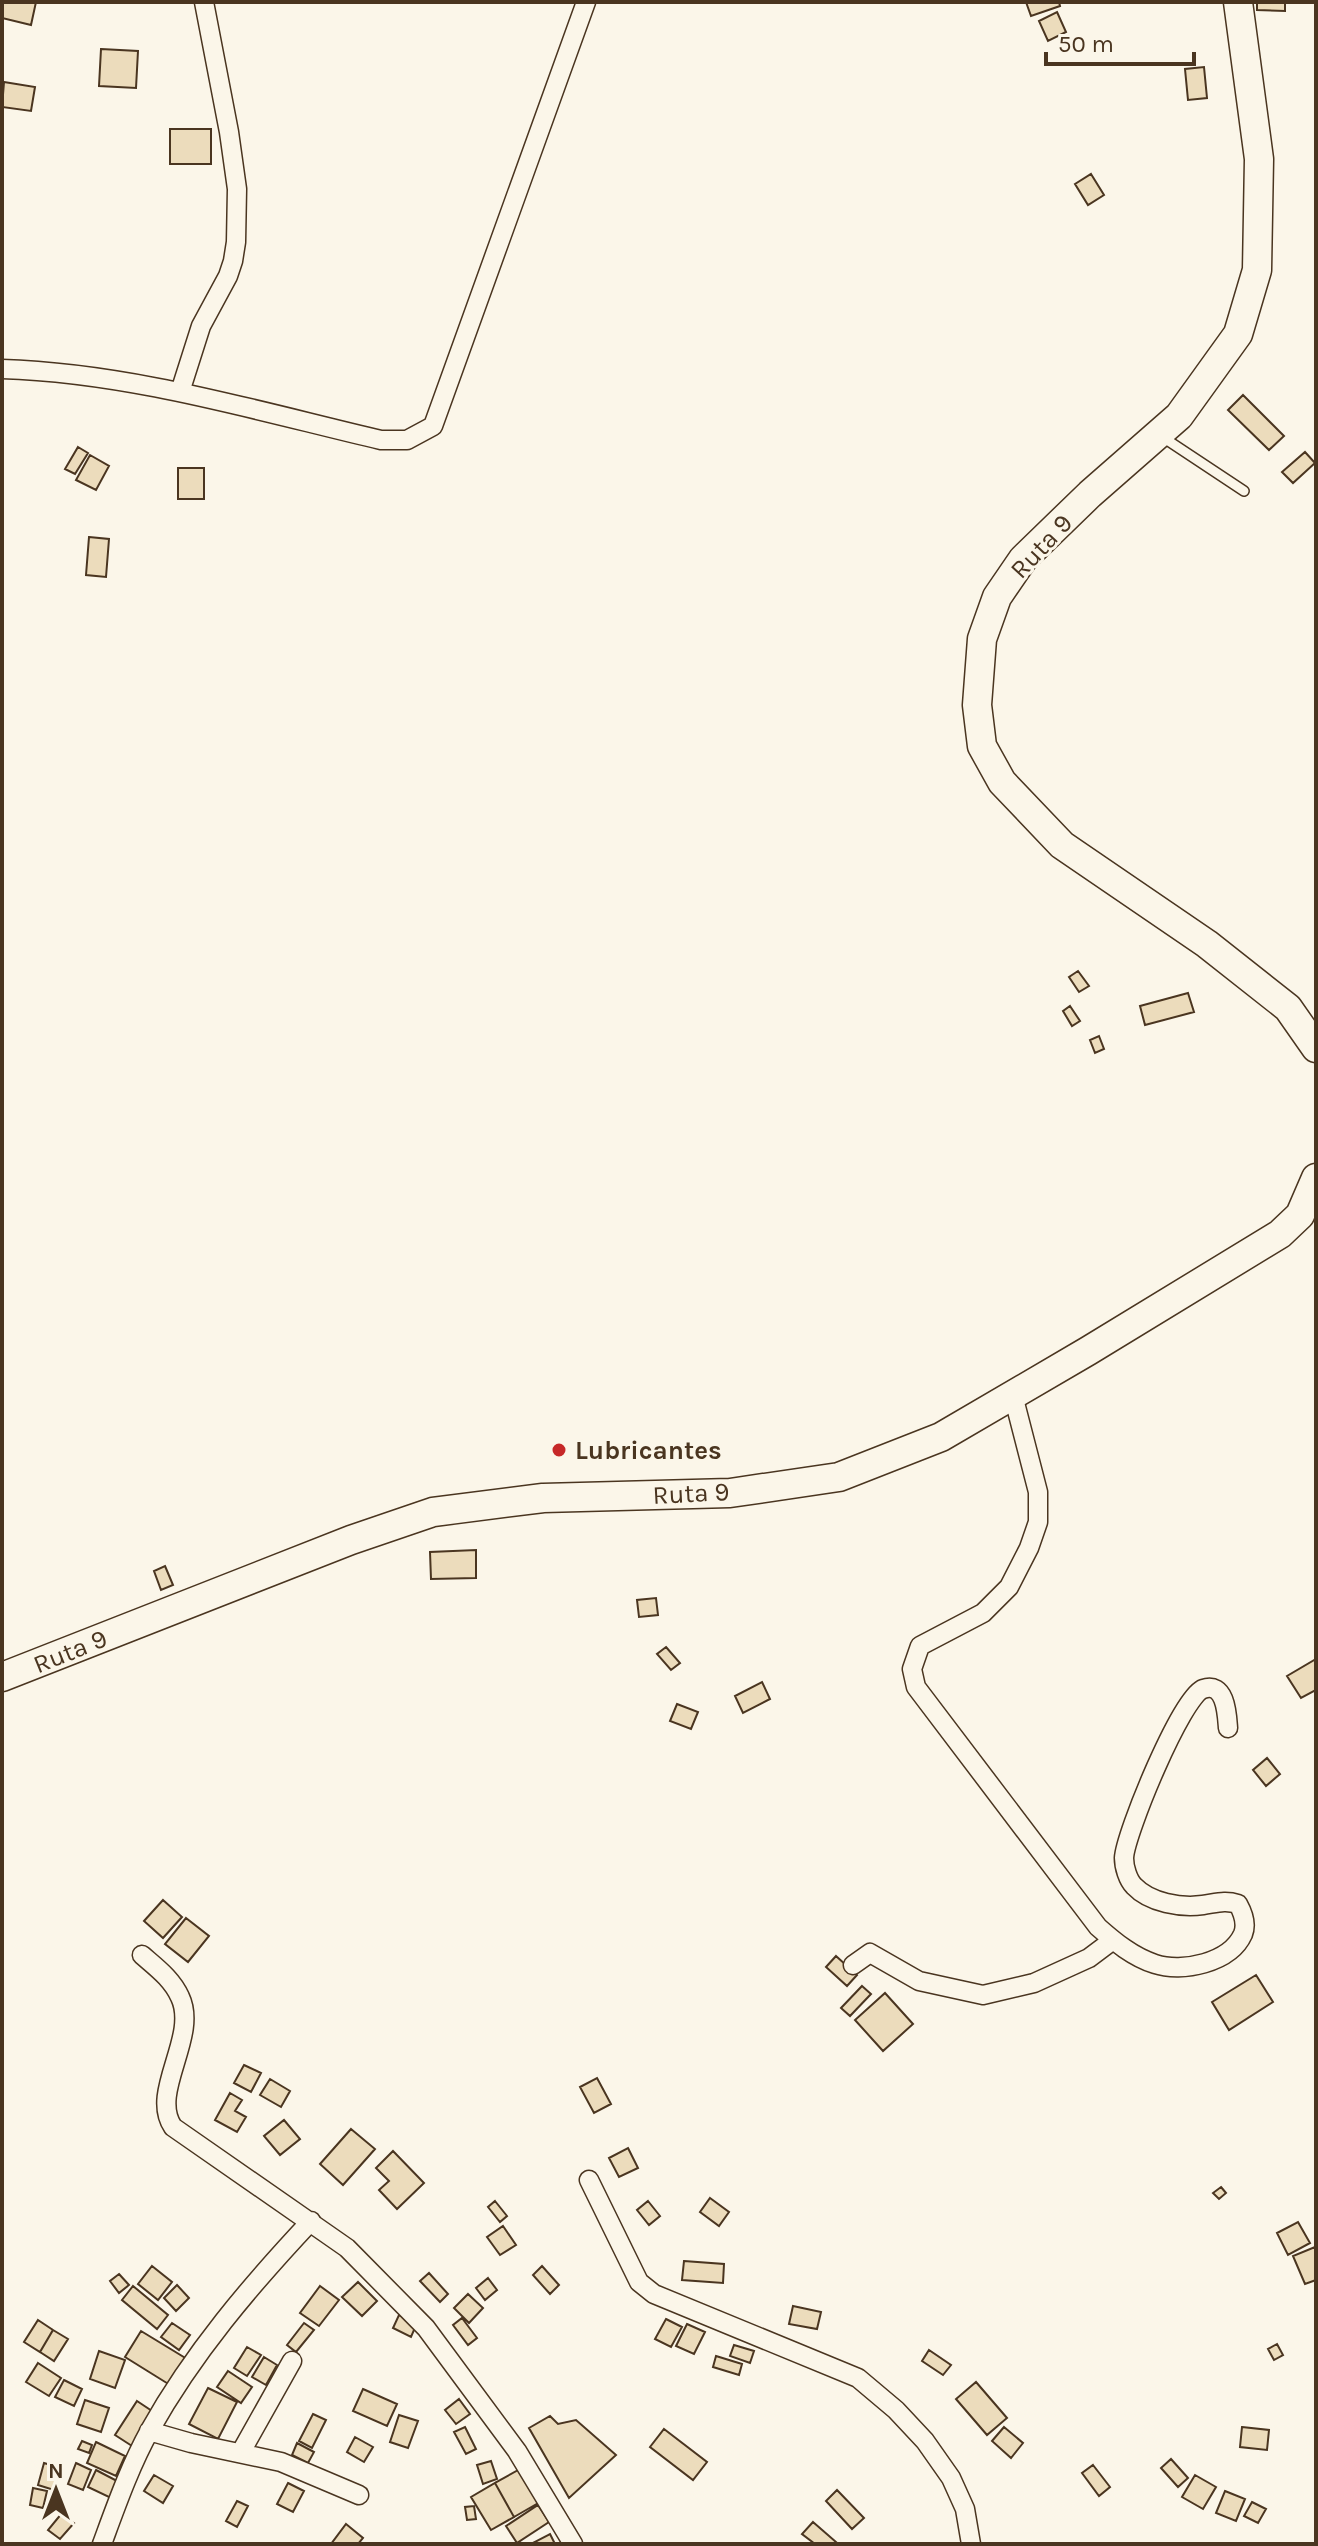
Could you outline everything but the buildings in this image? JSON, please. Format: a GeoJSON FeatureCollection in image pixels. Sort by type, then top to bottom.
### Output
{"type":"FeatureCollection","features":[{"type":"Feature","properties":{"kind":"main road","name":"Ruta 9"},"geometry":{"type":"LineString","coordinates":[[1238,2],[1259,159],[1257,270],[1238,334],[1179,416],[1090,494],[1023,559],[997,597],[982,639],[977,705],[982,746],[1002,782],[1062,845],[1207,944],[1288,1008],[1316,1048]]}},
{"type":"Feature","properties":{"kind":"main road","name":"Ruta 9"},"geometry":{"type":"LineString","coordinates":[[2,1677],[351,1540],[433,1512],[543,1498],[730,1493],[839,1477],[941,1437],[1280,1234],[1300,1215],[1316,1178]]}},
{"type":"Feature","properties":{"kind":"street"},"geometry":{"type":"LineString","coordinates":[[180,392],[201,326],[228,276],[236,242],[237,189],[204,2]]}},
{"type":"Feature","properties":{"kind":"street"},"geometry":{"type":"LineString","coordinates":[[2,369],[84,376],[180,392],[381,440],[407,440],[433,426],[579,4]]}},
{"type":"Feature","properties":{"kind":"street"},"geometry":{"type":"LineString","coordinates":[[1013,1395],[1038,1492],[1038,1522],[1009,1587],[983,1613],[920,1646],[912,1669],[916,1687],[1098,1927],[1122,1948],[1156,1965],[1188,1968],[1232,1948],[1244,1932],[1244,1915],[1238,1904],[1226,1900],[1204,1905],[1175,1905],[1151,1898],[1134,1886],[1124,1857],[1151,1777],[1194,1695],[1210,1688],[1219,1692],[1225,1699],[1228,1728]]}},
{"type":"Feature","properties":{"kind":"street"},"geometry":{"type":"LineString","coordinates":[[853,1965],[870,1953],[919,1981],[983,1995],[1034,1983],[1089,1958],[1113,1940]]}},
{"type":"Feature","properties":{"kind":"street"},"geometry":{"type":"LineString","coordinates":[[142,1955],[167,1976],[182,1999],[182,2028],[166,2098],[167,2118],[173,2127],[347,2248],[426,2328],[517,2451],[573,2544]]}},
{"type":"Feature","properties":{"kind":"street"},"geometry":{"type":"LineString","coordinates":[[589,2180],[639,2282],[654,2294],[858,2378],[896,2410],[925,2441],[951,2478],[965,2509],[971,2544]]}},
{"type":"Feature","properties":{"kind":"street"},"geometry":{"type":"LineString","coordinates":[[102,2544],[121,2492],[149,2431],[249,2287],[311,2221]]}},
{"type":"Feature","properties":{"kind":"street"},"geometry":{"type":"LineString","coordinates":[[241,2452],[292,2361]]}},
{"type":"Feature","properties":{"kind":"street"},"geometry":{"type":"LineString","coordinates":[[149,2431],[281,2462],[359,2495]]}},
{"type":"Feature","properties":{"kind":"lane"},"geometry":{"type":"LineString","coordinates":[[1158,434],[1244,491]]}},
{"type":"Feature","properties":{"kind":"place","name":"Lubricantes"},"geometry":{"type":"Point","coordinates":[559,1450]}}]}
